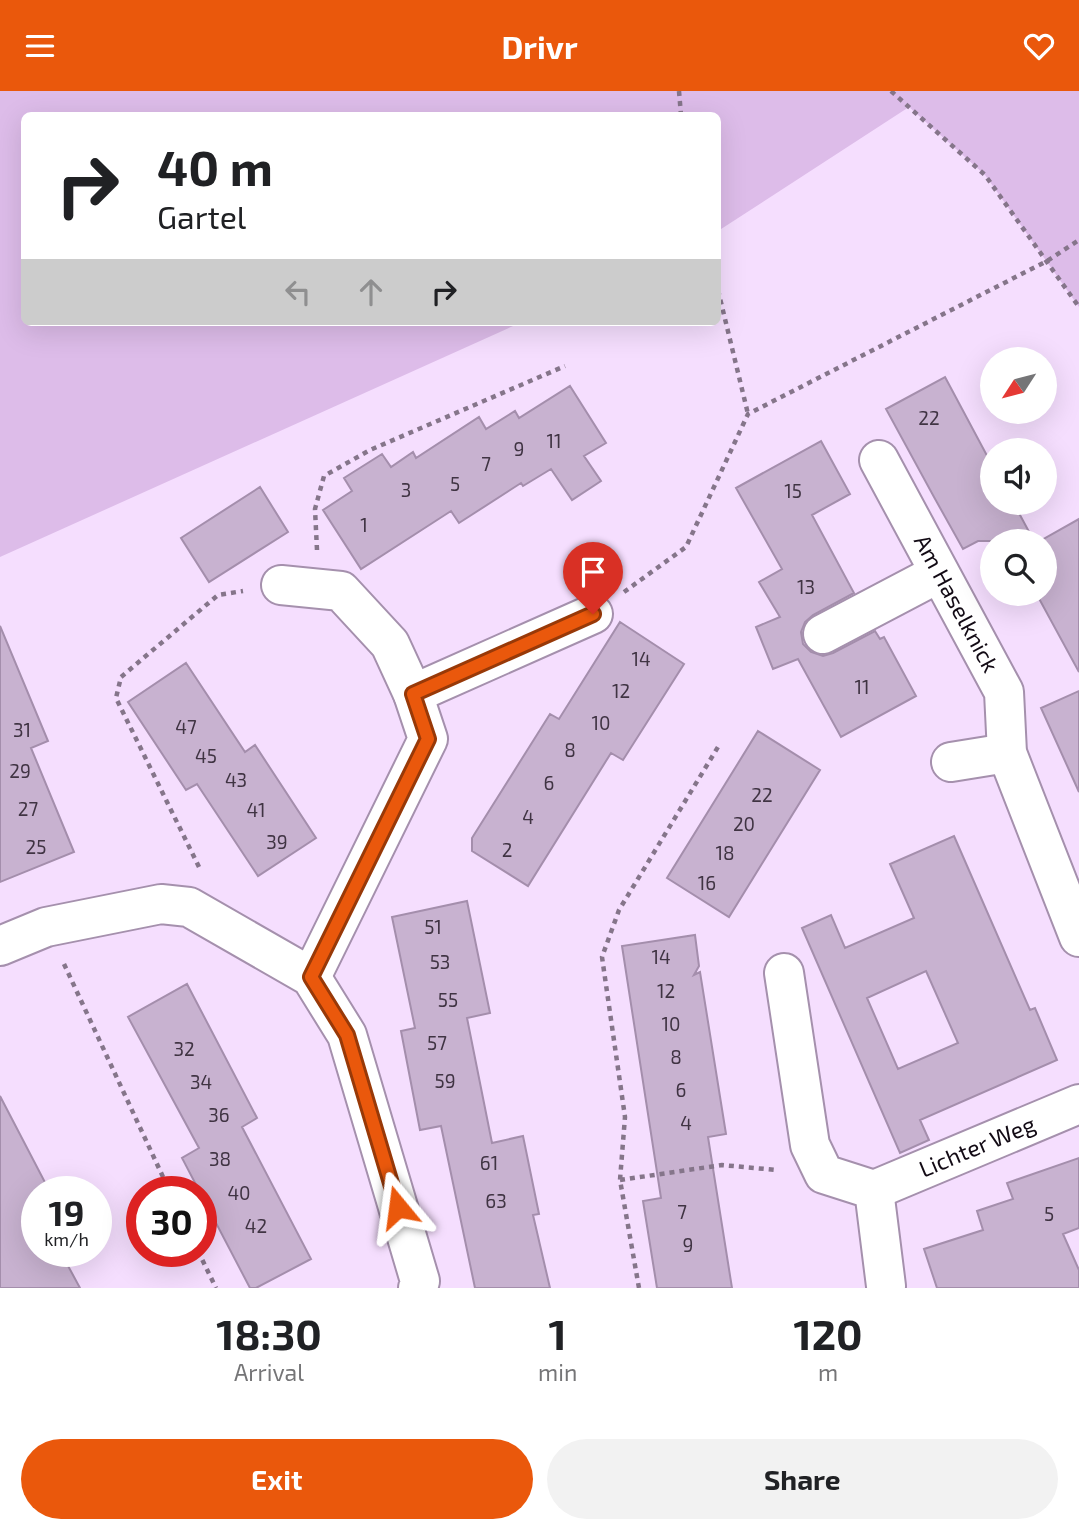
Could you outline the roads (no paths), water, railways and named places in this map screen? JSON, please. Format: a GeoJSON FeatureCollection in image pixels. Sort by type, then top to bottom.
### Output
{"type":"FeatureCollection","features":[{"type":"Feature","properties":{"kind":"street","name":"Am Haselknick"},"geometry":{"type":"LineString","coordinates":[[879,460],[1004,692],[1007,753],[1079,937]]}},
{"type":"Feature","properties":{"kind":"street"},"geometry":{"type":"LineString","coordinates":[[822,634],[939,573]]}},
{"type":"Feature","properties":{"kind":"street"},"geometry":{"type":"LineString","coordinates":[[281,585],[341,591],[390,644],[413,694],[428,739],[311,977]]}},
{"type":"Feature","properties":{"kind":"street"},"geometry":{"type":"LineString","coordinates":[[413,694],[593,614]]}},
{"type":"Feature","properties":{"kind":"street"},"geometry":{"type":"LineString","coordinates":[[951,762],[1007,753]]}},
{"type":"Feature","properties":{"kind":"street"},"geometry":{"type":"LineString","coordinates":[[0,946],[46,927],[161,904],[190,907],[311,977],[347,1035],[420,1281],[418,1288]]}},
{"type":"Feature","properties":{"kind":"street"},"geometry":{"type":"LineString","coordinates":[[784,973],[810,1145],[824,1174],[874,1190],[886,1286]]}},
{"type":"Feature","properties":{"kind":"street","name":"Lichter Weg"},"geometry":{"type":"LineString","coordinates":[[874,1190],[1079,1104]]}}]}
